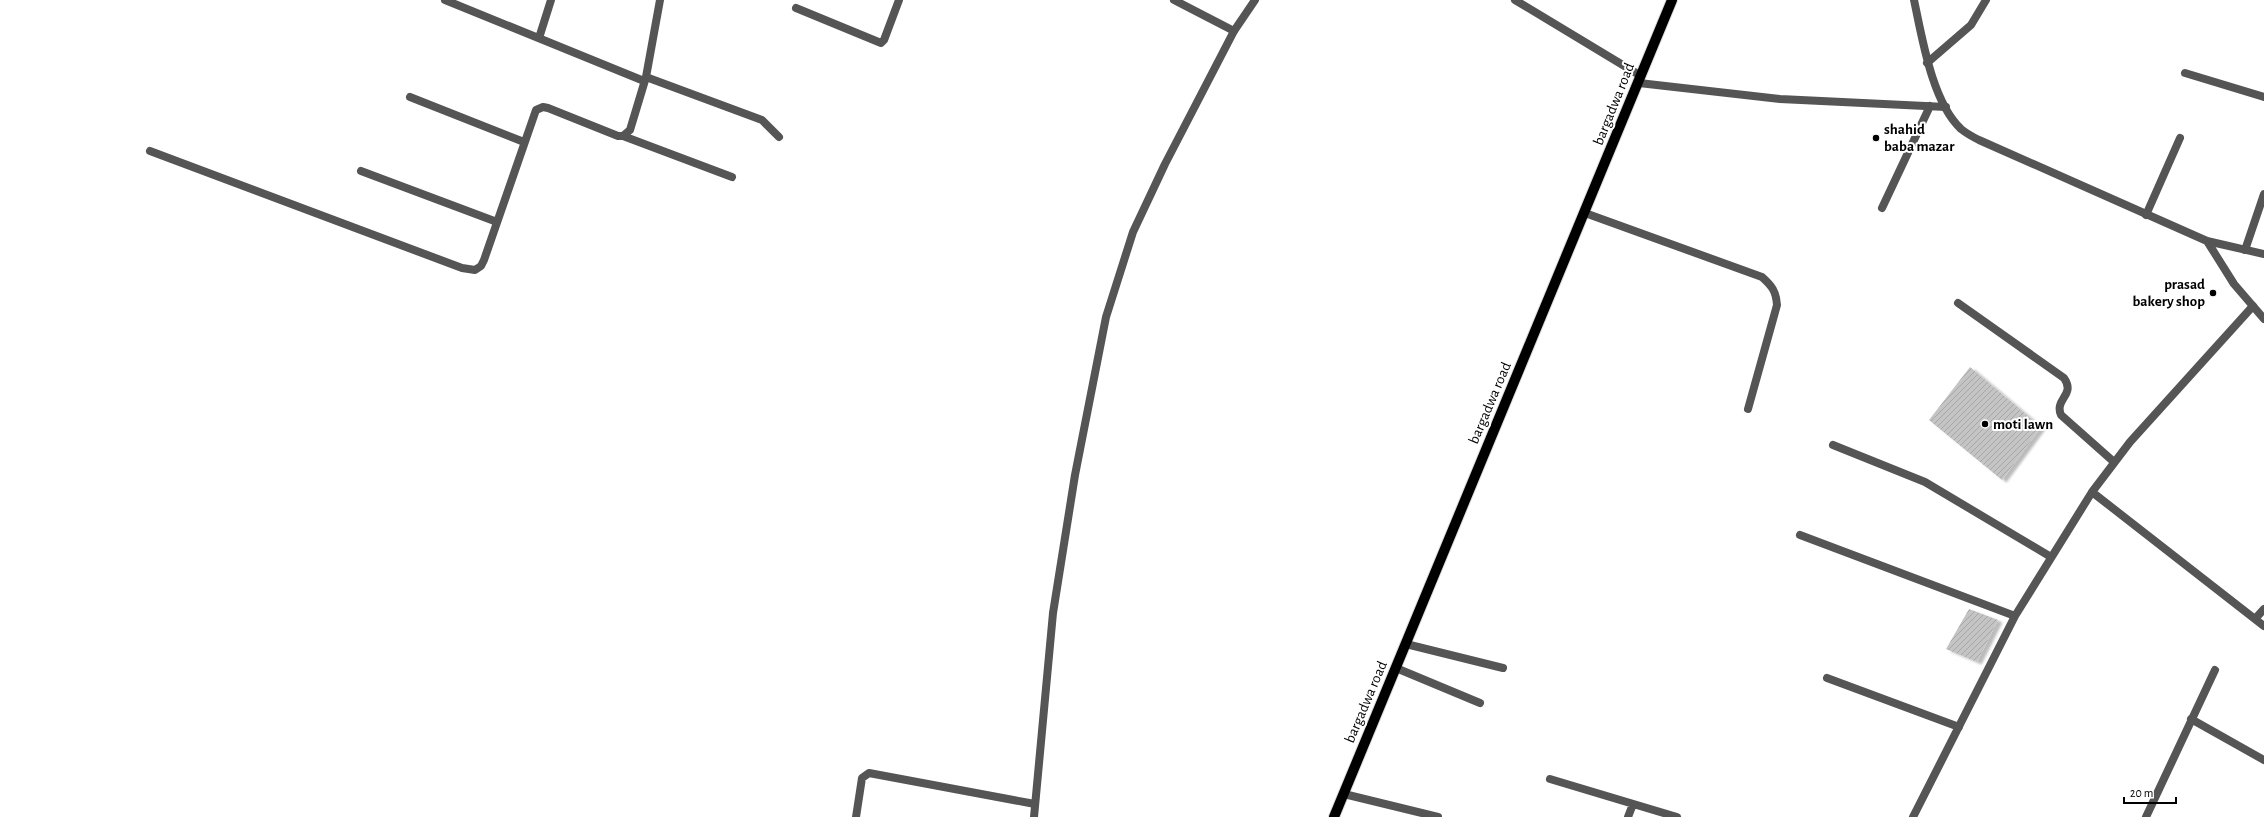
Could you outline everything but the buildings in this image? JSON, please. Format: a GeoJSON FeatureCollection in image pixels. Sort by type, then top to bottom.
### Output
{"type":"FeatureCollection","features":[{"type":"Feature","properties":{"kind":"main road","name":"bargadwa road"},"geometry":{"type":"LineString","coordinates":[[1334,817],[1672,0]]}},
{"type":"Feature","properties":{"kind":"street"},"geometry":{"type":"LineString","coordinates":[[446,0],[645,79],[762,120],[779,137]]}},
{"type":"Feature","properties":{"kind":"street"},"geometry":{"type":"LineString","coordinates":[[539,38],[551,0]]}},
{"type":"Feature","properties":{"kind":"street"},"geometry":{"type":"LineString","coordinates":[[623,136],[630,130],[645,79],[660,0]]}},
{"type":"Feature","properties":{"kind":"street"},"geometry":{"type":"LineString","coordinates":[[796,8],[881,43],[884,40],[900,0]]}},
{"type":"Feature","properties":{"kind":"street"},"geometry":{"type":"LineString","coordinates":[[1174,0],[1234,31]]}},
{"type":"Feature","properties":{"kind":"street"},"geometry":{"type":"LineString","coordinates":[[1034,817],[1054,613],[1078,460],[1106,317],[1133,232],[1165,164],[1234,31],[1255,0]]}},
{"type":"Feature","properties":{"kind":"street"},"geometry":{"type":"LineString","coordinates":[[1515,0],[1640,79],[1780,99],[1946,107]]}},
{"type":"Feature","properties":{"kind":"street"},"geometry":{"type":"LineString","coordinates":[[1914,0],[1930,74],[1946,107],[1961,129],[1979,140],[2207,241],[2264,254]]}},
{"type":"Feature","properties":{"kind":"street"},"geometry":{"type":"LineString","coordinates":[[1928,63],[1975,20],[1986,0]]}},
{"type":"Feature","properties":{"kind":"street"},"geometry":{"type":"LineString","coordinates":[[2185,74],[2264,98]]}},
{"type":"Feature","properties":{"kind":"street"},"geometry":{"type":"LineString","coordinates":[[410,97],[524,142]]}},
{"type":"Feature","properties":{"kind":"street"},"geometry":{"type":"LineString","coordinates":[[1882,208],[1930,106]]}},
{"type":"Feature","properties":{"kind":"street"},"geometry":{"type":"LineString","coordinates":[[150,151],[469,270],[475,270],[481,266],[534,114],[539,108],[543,107],[732,176]]}},
{"type":"Feature","properties":{"kind":"street"},"geometry":{"type":"LineString","coordinates":[[2146,215],[2180,138]]}},
{"type":"Feature","properties":{"kind":"street"},"geometry":{"type":"LineString","coordinates":[[361,171],[496,222]]}},
{"type":"Feature","properties":{"kind":"street"},"geometry":{"type":"LineString","coordinates":[[2245,250],[2264,194]]}},
{"type":"Feature","properties":{"kind":"street"},"geometry":{"type":"LineString","coordinates":[[1585,213],[1762,276],[1771,284],[1776,293],[1777,305],[1748,409]]}},
{"type":"Feature","properties":{"kind":"street"},"geometry":{"type":"LineString","coordinates":[[2207,241],[2234,284],[2264,319]]}},
{"type":"Feature","properties":{"kind":"street"},"geometry":{"type":"LineString","coordinates":[[1958,303],[2064,378],[2068,384],[2068,392],[2060,404],[2059,410],[2061,415],[2114,462]]}},
{"type":"Feature","properties":{"kind":"street"},"geometry":{"type":"LineString","coordinates":[[1914,817],[2015,616],[2092,492],[2130,442],[2253,306]]}},
{"type":"Feature","properties":{"kind":"street"},"geometry":{"type":"LineString","coordinates":[[1833,445],[1925,482],[2051,557]]}},
{"type":"Feature","properties":{"kind":"street"},"geometry":{"type":"LineString","coordinates":[[2092,492],[2264,626]]}},
{"type":"Feature","properties":{"kind":"street"},"geometry":{"type":"LineString","coordinates":[[1800,535],[2015,616]]}},
{"type":"Feature","properties":{"kind":"street"},"geometry":{"type":"LineString","coordinates":[[2255,619],[2264,609]]}},
{"type":"Feature","properties":{"kind":"street"},"geometry":{"type":"LineString","coordinates":[[1406,644],[1503,668]]}},
{"type":"Feature","properties":{"kind":"street"},"geometry":{"type":"LineString","coordinates":[[1396,668],[1480,703]]}},
{"type":"Feature","properties":{"kind":"street"},"geometry":{"type":"LineString","coordinates":[[2146,817],[2215,670]]}},
{"type":"Feature","properties":{"kind":"street"},"geometry":{"type":"LineString","coordinates":[[1827,678],[1959,727]]}},
{"type":"Feature","properties":{"kind":"street"},"geometry":{"type":"LineString","coordinates":[[2191,719],[2264,760]]}},
{"type":"Feature","properties":{"kind":"street"},"geometry":{"type":"LineString","coordinates":[[856,817],[862,778],[869,773],[1035,804]]}},
{"type":"Feature","properties":{"kind":"street"},"geometry":{"type":"LineString","coordinates":[[1550,779],[1677,817]]}},
{"type":"Feature","properties":{"kind":"street"},"geometry":{"type":"LineString","coordinates":[[1344,794],[1438,817]]}},
{"type":"Feature","properties":{"kind":"street"},"geometry":{"type":"LineString","coordinates":[[1628,817],[1633,804]]}},
{"type":"Feature","properties":{"kind":"place","name":"shahid baba mazar"},"geometry":{"type":"Point","coordinates":[1876,138]}},
{"type":"Feature","properties":{"kind":"place","name":"prasad bakery shop"},"geometry":{"type":"Point","coordinates":[2213,293]}},
{"type":"Feature","properties":{"kind":"place","name":"moti lawn"},"geometry":{"type":"Point","coordinates":[1985,424]}}]}
